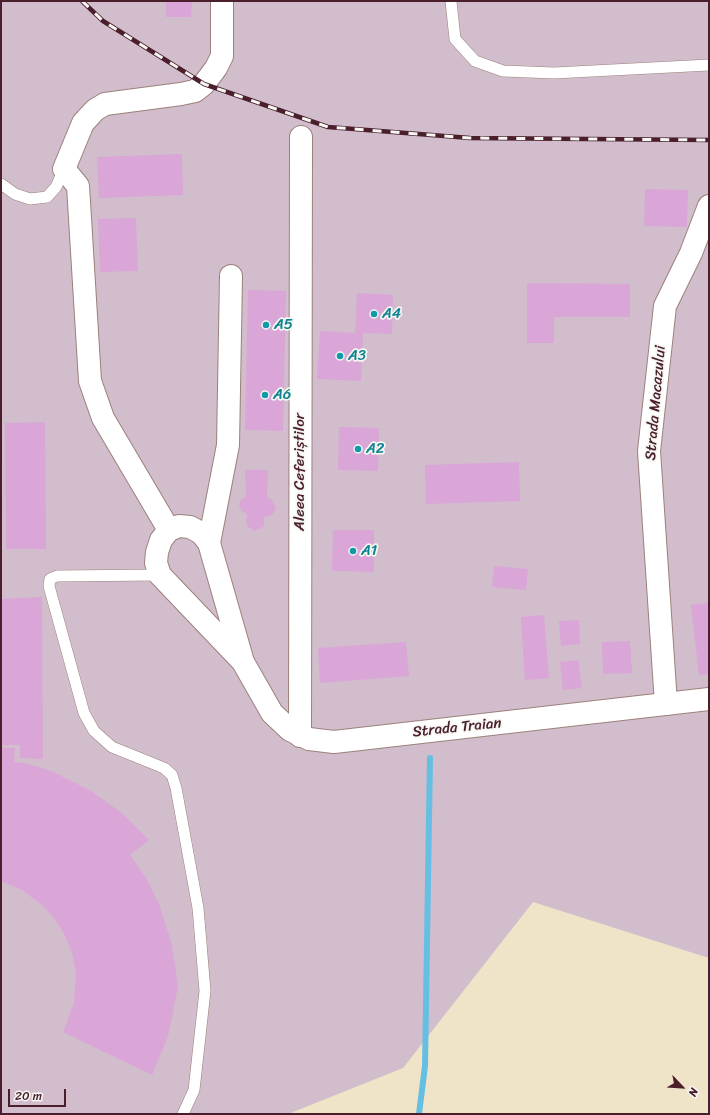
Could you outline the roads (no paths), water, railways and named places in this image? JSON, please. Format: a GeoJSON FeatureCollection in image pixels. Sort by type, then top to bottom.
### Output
{"type":"FeatureCollection","features":[{"type":"Feature","properties":{"kind":"street"},"geometry":{"type":"LineString","coordinates":[[169,530],[103,418],[90,381],[78,186],[64,169],[83,123],[95,110],[105,104],[195,91],[204,84],[216,68],[222,56],[222,1]]}},
{"type":"Feature","properties":{"kind":"street","name":"Aleea Ceferiștilor"},"geometry":{"type":"LineString","coordinates":[[300,736],[301,137]]}},
{"type":"Feature","properties":{"kind":"street","name":"Strada Macazului"},"geometry":{"type":"LineString","coordinates":[[666,704],[649,451],[665,306],[691,253],[709,206]]}},
{"type":"Feature","properties":{"kind":"street"},"geometry":{"type":"LineString","coordinates":[[209,543],[228,445],[231,276]]}},
{"type":"Feature","properties":{"kind":"street"},"geometry":{"type":"LineString","coordinates":[[160,575],[156,563],[157,552],[161,540],[169,530],[179,526],[190,527],[201,533],[209,543]]}},
{"type":"Feature","properties":{"kind":"street","name":"Strada Traian"},"geometry":{"type":"LineString","coordinates":[[209,543],[243,662],[272,713],[282,724],[300,736],[313,740],[334,742],[709,699]]}},
{"type":"Feature","properties":{"kind":"street","name":"Strada Traian"},"geometry":{"type":"LineString","coordinates":[[160,575],[243,662]]}},
{"type":"Feature","properties":{"kind":"lane"},"geometry":{"type":"LineString","coordinates":[[451,1],[454,39],[475,61],[503,71],[554,73],[709,65]]}},
{"type":"Feature","properties":{"kind":"lane"},"geometry":{"type":"LineString","coordinates":[[1,184],[14,194],[30,199],[47,197],[56,187],[64,169]]}},
{"type":"Feature","properties":{"kind":"lane"},"geometry":{"type":"LineString","coordinates":[[160,575],[57,576],[50,579],[49,586],[84,713],[94,731],[112,747],[164,768],[172,775],[176,788],[198,908],[205,991],[194,1090],[183,1114]]}},
{"type":"Feature","properties":{"kind":"waterway"},"geometry":{"type":"LineString","coordinates":[[419,1114],[425,1066],[430,758]]}},
{"type":"Feature","properties":{"kind":"railway"},"geometry":{"type":"LineString","coordinates":[[82,1],[103,21],[204,84],[328,127],[470,138],[709,140]]}},
{"type":"Feature","properties":{"kind":"place","name":"A4"},"geometry":{"type":"Point","coordinates":[374,314]}},
{"type":"Feature","properties":{"kind":"place","name":"A5"},"geometry":{"type":"Point","coordinates":[266,325]}},
{"type":"Feature","properties":{"kind":"place","name":"A3"},"geometry":{"type":"Point","coordinates":[340,356]}},
{"type":"Feature","properties":{"kind":"place","name":"A6"},"geometry":{"type":"Point","coordinates":[265,395]}},
{"type":"Feature","properties":{"kind":"place","name":"A2"},"geometry":{"type":"Point","coordinates":[358,449]}},
{"type":"Feature","properties":{"kind":"place","name":"A1"},"geometry":{"type":"Point","coordinates":[353,551]}}]}
